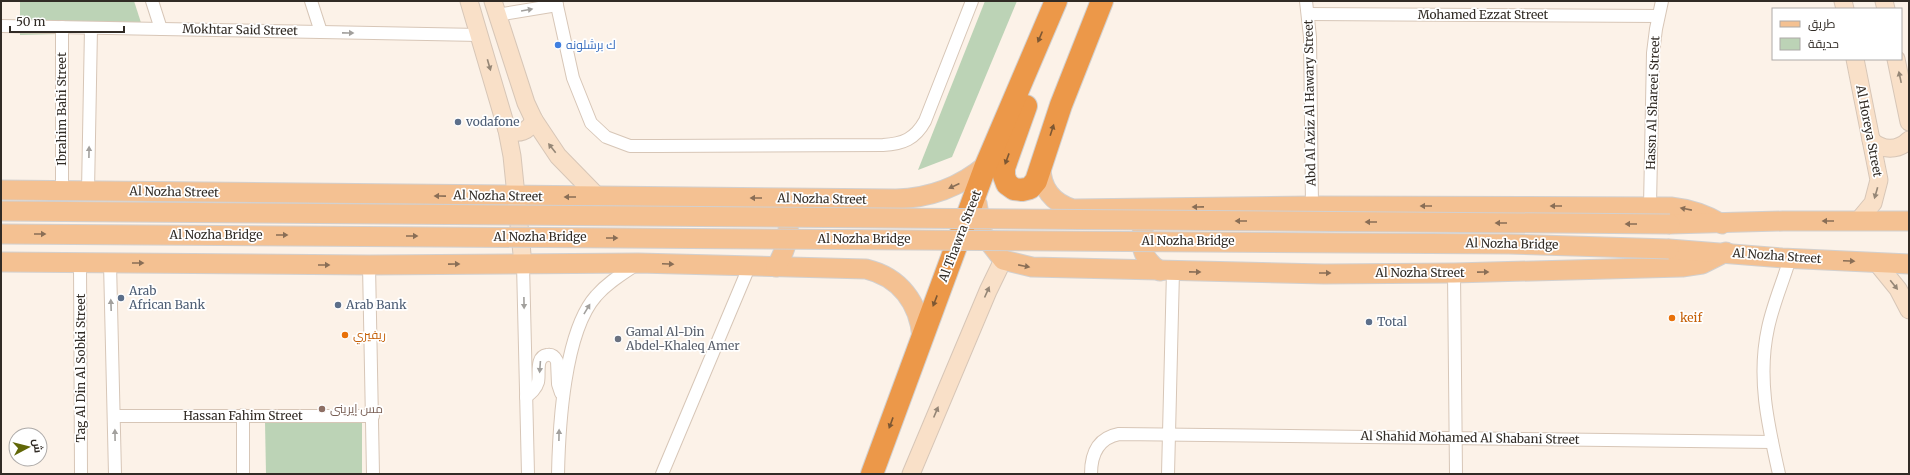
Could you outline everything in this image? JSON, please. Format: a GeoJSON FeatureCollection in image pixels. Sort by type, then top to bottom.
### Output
{"type":"FeatureCollection","features":[{"type":"Feature","properties":{"kind":"highway","name":"Al Thawra Street"},"geometry":{"type":"LineString","coordinates":[[872,474],[986,165],[1056,1]]}},
{"type":"Feature","properties":{"kind":"highway"},"geometry":{"type":"LineString","coordinates":[[1027,69],[1030,82],[1029,98],[1004,168],[1004,176],[1007,184],[1014,189],[1026,190],[1036,181],[1061,105],[1102,1]]}},
{"type":"Feature","properties":{"kind":"main road","name":"Al Nozha Street"},"geometry":{"type":"LineString","coordinates":[[1,190],[598,197],[916,198],[935,194],[954,187],[971,177],[986,165]]}},
{"type":"Feature","properties":{"kind":"main road"},"geometry":{"type":"LineString","coordinates":[[1041,167],[1042,180],[1047,191],[1056,201],[1067,207],[1078,209],[1312,206],[1650,206],[1689,209],[1706,215],[1722,224],[1909,221]]}},
{"type":"Feature","properties":{"kind":"main road"},"geometry":{"type":"LineString","coordinates":[[976,194],[982,233],[1003,260]]}},
{"type":"Feature","properties":{"kind":"main road"},"geometry":{"type":"LineString","coordinates":[[776,267],[788,239],[787,218],[780,198]]}},
{"type":"Feature","properties":{"kind":"main road"},"geometry":{"type":"LineString","coordinates":[[1163,208],[1154,213],[1146,222],[1141,238],[1144,255],[1151,264],[1166,271]]}},
{"type":"Feature","properties":{"kind":"main road","name":"Al Nozha Bridge"},"geometry":{"type":"LineString","coordinates":[[1,211],[1722,224]]}},
{"type":"Feature","properties":{"kind":"main road","name":"Al Nozha Bridge"},"geometry":{"type":"LineString","coordinates":[[1,234],[1501,244],[1726,252]]}},
{"type":"Feature","properties":{"kind":"main road","name":"Al Nozha Street"},"geometry":{"type":"LineString","coordinates":[[1003,260],[1032,267],[1166,271],[1454,273],[1682,267],[1702,264],[1726,252],[1790,258],[1909,264]]}},
{"type":"Feature","properties":{"kind":"main road"},"geometry":{"type":"LineString","coordinates":[[1,262],[369,265],[638,263],[866,269],[886,276],[895,282],[910,297],[919,316],[922,337]]}},
{"type":"Feature","properties":{"kind":"street"},"geometry":{"type":"LineString","coordinates":[[152,1],[161,29]]}},
{"type":"Feature","properties":{"kind":"street"},"geometry":{"type":"LineString","coordinates":[[311,1],[321,32]]}},
{"type":"Feature","properties":{"kind":"street"},"geometry":{"type":"LineString","coordinates":[[469,1],[508,130],[512,156],[523,264],[528,474]]}},
{"type":"Feature","properties":{"kind":"street"},"geometry":{"type":"LineString","coordinates":[[598,197],[558,156],[534,120],[526,103],[495,8],[557,3],[573,78],[582,104],[591,123],[606,137],[630,146],[883,145],[904,142],[913,137],[920,130],[972,1]]}},
{"type":"Feature","properties":{"kind":"street","name":"Mohamed Ezzat Street"},"geometry":{"type":"LineString","coordinates":[[1307,5],[1660,6]]}},
{"type":"Feature","properties":{"kind":"street","name":"Abd Al Aziz Al Hawary Street"},"geometry":{"type":"LineString","coordinates":[[1307,5],[1312,206]]}},
{"type":"Feature","properties":{"kind":"street","name":"Hassn Al Shareei Street"},"geometry":{"type":"LineString","coordinates":[[1650,206],[1653,53],[1660,6]]}},
{"type":"Feature","properties":{"kind":"street","name":"Mokhtar Said Street"},"geometry":{"type":"LineString","coordinates":[[1,26],[480,35]]}},
{"type":"Feature","properties":{"kind":"street","name":"Ibrahim Bahi Street"},"geometry":{"type":"LineString","coordinates":[[62,27],[62,191]]}},
{"type":"Feature","properties":{"kind":"street"},"geometry":{"type":"LineString","coordinates":[[88,191],[91,28]]}},
{"type":"Feature","properties":{"kind":"street","name":"Al Horeya Street"},"geometry":{"type":"LineString","coordinates":[[1855,60],[1878,172],[1878,188],[1873,203],[1858,221]]}},
{"type":"Feature","properties":{"kind":"street"},"geometry":{"type":"LineString","coordinates":[[1896,60],[1909,122]]}},
{"type":"Feature","properties":{"kind":"street"},"geometry":{"type":"LineString","coordinates":[[508,130],[520,133],[526,130],[534,120]]}},
{"type":"Feature","properties":{"kind":"street"},"geometry":{"type":"LineString","coordinates":[[1871,140],[1880,146],[1890,148],[1900,146],[1909,140]]}},
{"type":"Feature","properties":{"kind":"street"},"geometry":{"type":"LineString","coordinates":[[1779,474],[1764,402],[1763,358],[1770,321],[1790,258]]}},
{"type":"Feature","properties":{"kind":"street"},"geometry":{"type":"LineString","coordinates":[[910,474],[988,291],[1003,260]]}},
{"type":"Feature","properties":{"kind":"street"},"geometry":{"type":"LineString","coordinates":[[1876,262],[1898,289],[1909,310]]}},
{"type":"Feature","properties":{"kind":"street","name":"Tag Al Din Al Sobki Street"},"geometry":{"type":"LineString","coordinates":[[80,263],[81,474]]}},
{"type":"Feature","properties":{"kind":"street"},"geometry":{"type":"LineString","coordinates":[[110,263],[115,474]]}},
{"type":"Feature","properties":{"kind":"street"},"geometry":{"type":"LineString","coordinates":[[558,474],[559,428],[567,372],[583,316],[595,297],[606,286],[638,263]]}},
{"type":"Feature","properties":{"kind":"street"},"geometry":{"type":"LineString","coordinates":[[369,265],[373,474]]}},
{"type":"Feature","properties":{"kind":"street"},"geometry":{"type":"LineString","coordinates":[[662,474],[749,267]]}},
{"type":"Feature","properties":{"kind":"street"},"geometry":{"type":"LineString","coordinates":[[1166,271],[1169,435],[1168,474]]}},
{"type":"Feature","properties":{"kind":"street"},"geometry":{"type":"LineString","coordinates":[[1454,273],[1456,474]]}},
{"type":"Feature","properties":{"kind":"street"},"geometry":{"type":"LineString","coordinates":[[526,397],[531,393],[538,382],[540,361],[548,354],[552,355],[557,361],[558,384],[563,398]]}},
{"type":"Feature","properties":{"kind":"street"},"geometry":{"type":"LineString","coordinates":[[243,415],[243,474]]}},
{"type":"Feature","properties":{"kind":"street","name":"Hassan Fahim Street"},"geometry":{"type":"LineString","coordinates":[[114,416],[373,416]]}},
{"type":"Feature","properties":{"kind":"street","name":"Al Shahid Mohamed Al Shabani Street"},"geometry":{"type":"LineString","coordinates":[[1091,474],[1091,464],[1095,450],[1105,439],[1119,434],[1772,442]]}},
{"type":"Feature","properties":{"kind":"green space"},"geometry":{"type":"Polygon","coordinates":[[[20,1],[134,1],[144,32],[20,35],[20,1]]]}},
{"type":"Feature","properties":{"kind":"green space"},"geometry":{"type":"Polygon","coordinates":[[[985,1],[1017,1],[952,157],[918,170],[985,1]]]}},
{"type":"Feature","properties":{"kind":"green space"},"geometry":{"type":"Polygon","coordinates":[[[362,421],[362,474],[266,474],[265,422],[362,421]]]}},
{"type":"Feature","properties":{"kind":"place","name":"ك برشلونه"},"geometry":{"type":"Point","coordinates":[558,45]}},
{"type":"Feature","properties":{"kind":"place","name":"vodafone"},"geometry":{"type":"Point","coordinates":[458,122]}},
{"type":"Feature","properties":{"kind":"place","name":"Arab African Bank"},"geometry":{"type":"Point","coordinates":[121,298]}},
{"type":"Feature","properties":{"kind":"place","name":"Arab Bank"},"geometry":{"type":"Point","coordinates":[338,305]}},
{"type":"Feature","properties":{"kind":"place","name":"keif"},"geometry":{"type":"Point","coordinates":[1672,318]}},
{"type":"Feature","properties":{"kind":"place","name":"Total"},"geometry":{"type":"Point","coordinates":[1369,322]}},
{"type":"Feature","properties":{"kind":"place","name":"ريفيري"},"geometry":{"type":"Point","coordinates":[345,335]}},
{"type":"Feature","properties":{"kind":"place","name":"Gamal Al-Din Abdel-Khaleq Amer"},"geometry":{"type":"Point","coordinates":[618,339]}},
{"type":"Feature","properties":{"kind":"place","name":"مس إيرينى"},"geometry":{"type":"Point","coordinates":[322,409]}}]}
